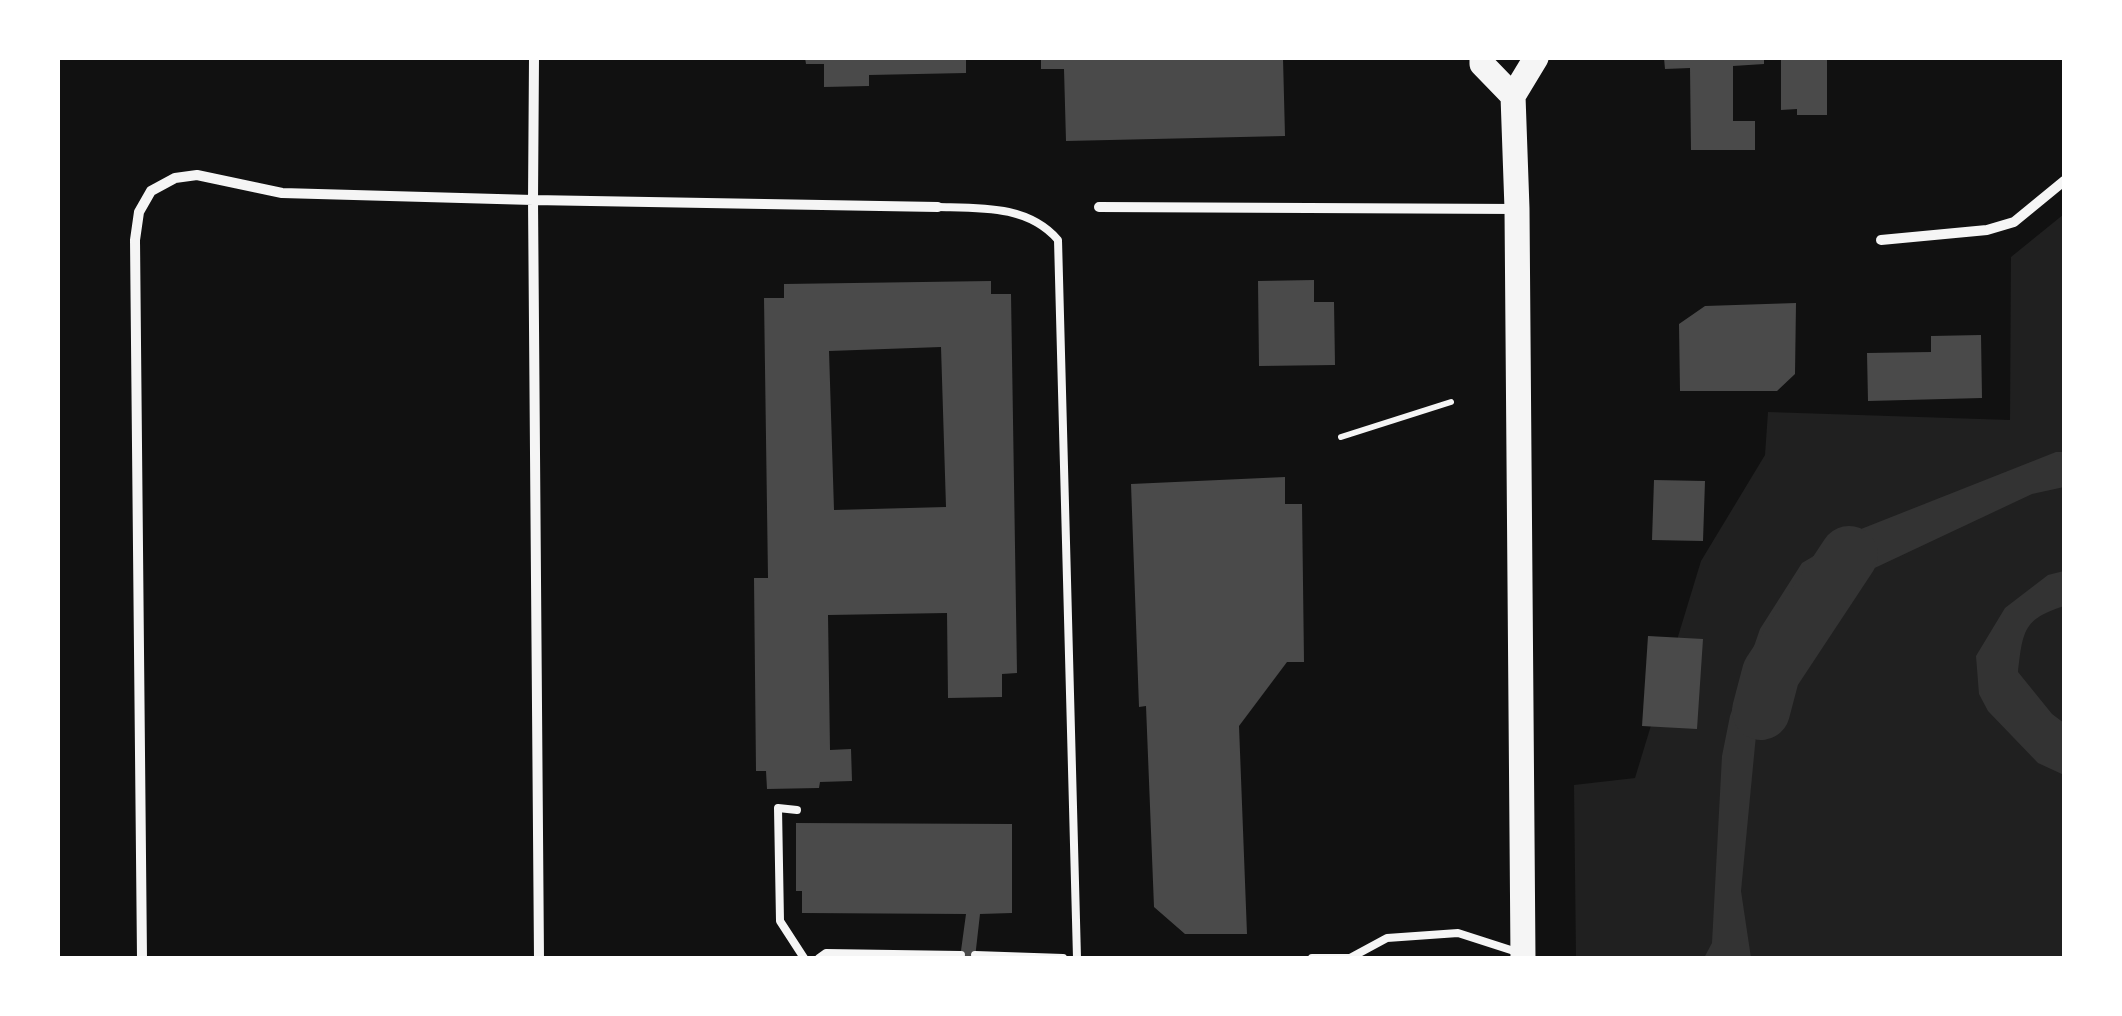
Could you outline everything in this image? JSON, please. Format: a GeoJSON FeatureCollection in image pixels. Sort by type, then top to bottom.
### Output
{"type":"FeatureCollection","features":[{"type":"Feature","properties":{"kind":"main road"},"geometry":{"type":"LineString","coordinates":[[1482,58],[1482,64],[1513,96]]}},
{"type":"Feature","properties":{"kind":"main road"},"geometry":{"type":"LineString","coordinates":[[1519,957],[1517,209],[1513,96],[1536,58]]}},
{"type":"Feature","properties":{"kind":"street"},"geometry":{"type":"LineString","coordinates":[[534,58],[539,958]]}},
{"type":"Feature","properties":{"kind":"street"},"geometry":{"type":"LineString","coordinates":[[142,958],[135,240],[139,212],[151,190],[175,178],[197,175],[282,193],[938,207]]}},
{"type":"Feature","properties":{"kind":"street"},"geometry":{"type":"LineString","coordinates":[[1881,240],[1987,230],[2014,222],[2064,181]]}},
{"type":"Feature","properties":{"kind":"street"},"geometry":{"type":"LineString","coordinates":[[1099,208],[1517,209]]}},
{"type":"Feature","properties":{"kind":"lane"},"geometry":{"type":"LineString","coordinates":[[938,207],[1000,208],[1047,228],[1058,240],[1076,958]]}},
{"type":"Feature","properties":{"kind":"lane"},"geometry":{"type":"LineString","coordinates":[[797,810],[778,808],[780,921],[804,958]]}},
{"type":"Feature","properties":{"kind":"lane"},"geometry":{"type":"LineString","coordinates":[[1312,958],[1350,958],[1386,938],[1458,933],[1519,957]]}},
{"type":"Feature","properties":{"kind":"lane"},"geometry":{"type":"LineString","coordinates":[[820,958],[826,952],[961,955]]}},
{"type":"Feature","properties":{"kind":"lane"},"geometry":{"type":"LineString","coordinates":[[975,955],[1064,958]]}},
{"type":"Feature","properties":{"kind":"path"},"geometry":{"type":"LineString","coordinates":[[1342,438],[1451,402]]}},
{"type":"Feature","properties":{"kind":"shaded area"},"geometry":{"type":"Polygon","coordinates":[[[2064,214],[2064,958],[1576,958],[1574,785],[1635,778],[1701,561],[1765,455],[1768,412],[2010,420],[2011,257],[2064,214]]]}},
{"type":"Feature","properties":{"kind":"shaded area"},"geometry":{"type":"Polygon","coordinates":[[[2064,452],[2064,487],[2032,494],[1830,589],[1794,636],[1756,735],[1741,891],[1751,958],[1704,958],[1712,943],[1722,756],[1730,716],[1760,629],[1802,563],[1856,531],[2064,452]]]}},
{"type":"Feature","properties":{"kind":"shaded area"},"geometry":{"type":"Polygon","coordinates":[[[2064,571],[2064,606],[2040,616],[2028,628],[2018,672],[2064,723],[2064,775],[2038,763],[1988,711],[1979,694],[1976,656],[2005,608],[2048,575],[2064,571]]]}},
{"type":"Feature","properties":{"kind":"building"},"geometry":{"type":"Polygon","coordinates":[[[805,58],[966,59],[966,73],[869,75],[869,86],[824,87],[824,64],[806,64],[805,58]]]}},
{"type":"Feature","properties":{"kind":"building"},"geometry":{"type":"Polygon","coordinates":[[[1041,58],[1283,58],[1285,136],[1066,141],[1064,69],[1041,69],[1041,58]]]}},
{"type":"Feature","properties":{"kind":"building"},"geometry":{"type":"Polygon","coordinates":[[[1664,58],[1764,58],[1764,64],[1733,66],[1733,121],[1755,121],[1755,150],[1691,150],[1690,68],[1665,69],[1664,58]]]}},
{"type":"Feature","properties":{"kind":"building"},"geometry":{"type":"Polygon","coordinates":[[[1781,58],[1827,58],[1827,115],[1797,115],[1797,109],[1781,110],[1781,58]]]}},
{"type":"Feature","properties":{"kind":"building"},"geometry":{"type":"Polygon","coordinates":[[[1314,280],[1314,302],[1334,302],[1335,365],[1259,366],[1258,281],[1314,280]]]}},
{"type":"Feature","properties":{"kind":"building"},"geometry":{"type":"Polygon","coordinates":[[[991,281],[991,294],[1011,294],[1017,673],[1002,674],[1002,697],[948,698],[947,613],[828,615],[830,750],[851,749],[852,781],[820,782],[819,788],[767,789],[766,771],[756,771],[754,578],[768,578],[764,298],[784,298],[784,284],[991,281]],[[941,347],[829,351],[834,510],[946,507],[941,347]]]}},
{"type":"Feature","properties":{"kind":"building"},"geometry":{"type":"Polygon","coordinates":[[[1796,303],[1795,374],[1777,391],[1680,391],[1679,324],[1705,306],[1796,303]]]}},
{"type":"Feature","properties":{"kind":"building"},"geometry":{"type":"Polygon","coordinates":[[[1981,335],[1982,398],[1868,401],[1867,353],[1931,352],[1931,336],[1981,335]]]}},
{"type":"Feature","properties":{"kind":"building"},"geometry":{"type":"Polygon","coordinates":[[[1285,477],[1285,504],[1302,504],[1304,662],[1287,662],[1239,726],[1247,934],[1185,934],[1154,907],[1146,706],[1139,707],[1131,484],[1285,477]]]}},
{"type":"Feature","properties":{"kind":"building"},"geometry":{"type":"Polygon","coordinates":[[[1654,480],[1705,481],[1703,541],[1652,540],[1654,480]]]}},
{"type":"Feature","properties":{"kind":"building"},"geometry":{"type":"Polygon","coordinates":[[[1648,636],[1703,639],[1697,729],[1642,726],[1648,636]]]}},
{"type":"Feature","properties":{"kind":"building"},"geometry":{"type":"Polygon","coordinates":[[[796,823],[1012,824],[1012,913],[980,914],[975,958],[960,958],[966,914],[802,913],[802,891],[796,891],[796,823]]]}},
{"type":"Feature","properties":{"kind":"waterway"},"geometry":{"type":"LineString","coordinates":[[1761,711],[1771,673],[1849,555]]}}]}
